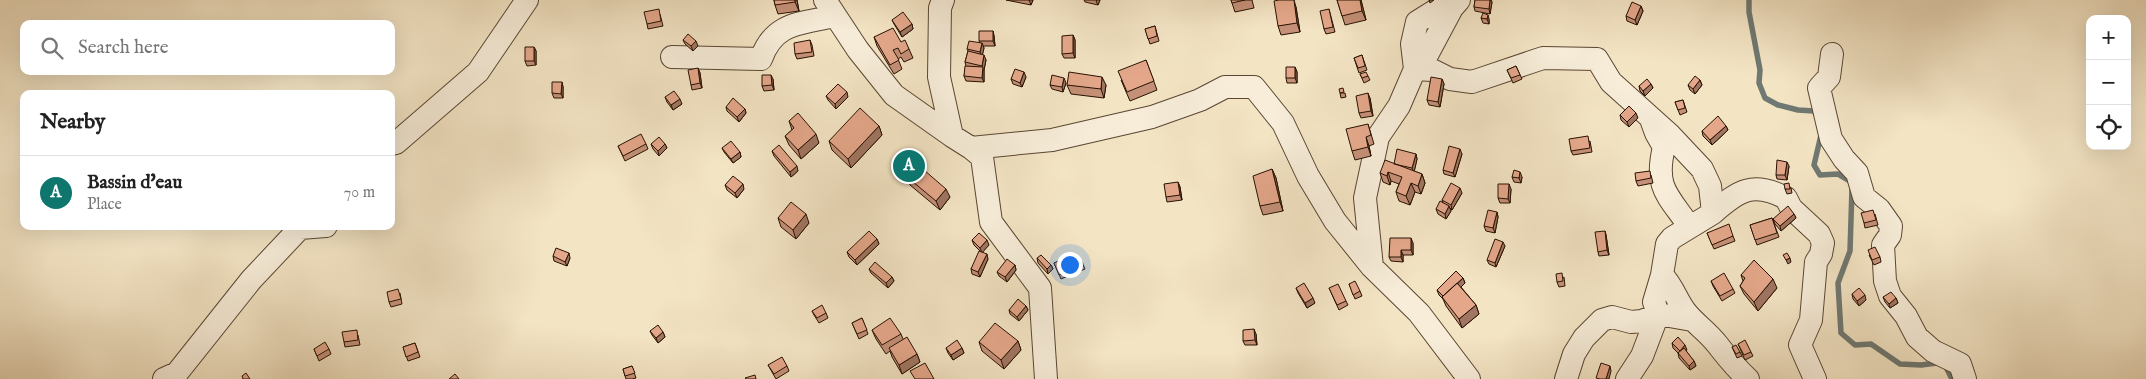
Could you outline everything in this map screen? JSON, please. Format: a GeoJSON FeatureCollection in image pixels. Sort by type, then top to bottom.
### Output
{"type":"FeatureCollection","features":[{"type":"Feature","properties":{"kind":"street"},"geometry":{"type":"LineString","coordinates":[[395,143],[478,72],[527,0]]}},
{"type":"Feature","properties":{"kind":"street"},"geometry":{"type":"LineString","coordinates":[[1415,69],[1412,44],[1417,22],[1441,7],[1444,0]]}},
{"type":"Feature","properties":{"kind":"street"},"geometry":{"type":"LineString","coordinates":[[1372,267],[1365,198],[1378,137],[1399,106],[1415,69],[1428,53],[1452,8],[1460,0]]}},
{"type":"Feature","properties":{"kind":"street"},"geometry":{"type":"LineString","coordinates":[[939,3],[939,77],[962,142]]}},
{"type":"Feature","properties":{"kind":"street"},"geometry":{"type":"LineString","coordinates":[[672,57],[761,59],[766,44],[784,28],[830,8],[894,95],[982,156],[992,222],[1040,288],[1046,379]]}},
{"type":"Feature","properties":{"kind":"street"},"geometry":{"type":"LineString","coordinates":[[1832,54],[1829,77],[1819,88],[1822,108],[1827,117],[1831,139],[1844,159],[1857,173],[1864,196],[1879,209],[1891,226],[1890,235],[1883,245],[1885,281],[1890,296],[1906,316],[1917,337],[1933,350],[1960,364],[1965,379]]}},
{"type":"Feature","properties":{"kind":"street"},"geometry":{"type":"LineString","coordinates":[[1415,69],[1432,70],[1450,79],[1472,82],[1543,58],[1598,59],[1611,82],[1652,118],[1702,169],[1710,186],[1713,213]]}},
{"type":"Feature","properties":{"kind":"street"},"geometry":{"type":"LineString","coordinates":[[962,142],[1052,140],[1152,117],[1200,100],[1225,87],[1254,87],[1283,123],[1308,176],[1336,221],[1372,267],[1419,313],[1469,379]]}},
{"type":"Feature","properties":{"kind":"street"},"geometry":{"type":"LineString","coordinates":[[1652,118],[1656,133],[1664,147],[1659,174],[1673,208],[1680,212],[1689,226]]}},
{"type":"Feature","properties":{"kind":"street"},"geometry":{"type":"LineString","coordinates":[[1627,379],[1642,356],[1658,314],[1654,302],[1668,244],[1689,226],[1713,213],[1729,199],[1746,190],[1762,188],[1786,198],[1791,208],[1819,234],[1823,243],[1821,254],[1816,262],[1812,320],[1800,346],[1815,379]]}},
{"type":"Feature","properties":{"kind":"street"},"geometry":{"type":"LineString","coordinates":[[164,379],[177,373],[251,280],[298,230]]}},
{"type":"Feature","properties":{"kind":"street"},"geometry":{"type":"LineString","coordinates":[[1662,275],[1676,292],[1680,305],[1692,320]]}},
{"type":"Feature","properties":{"kind":"street"},"geometry":{"type":"LineString","coordinates":[[1566,379],[1574,354],[1602,320],[1612,317],[1631,322],[1642,321],[1658,314],[1697,322],[1717,343],[1725,356],[1748,379]]}},
{"type":"Feature","properties":{"kind":"building"},"geometry":{"type":"Polygon","coordinates":[[[774,0],[795,0],[795,2],[775,5],[774,0]]]}},
{"type":"Feature","properties":{"kind":"building"},"geometry":{"type":"Polygon","coordinates":[[[1231,0],[1245,0],[1232,3],[1231,0]]]}},
{"type":"Feature","properties":{"kind":"building"},"geometry":{"type":"Polygon","coordinates":[[[1294,0],[1297,23],[1278,26],[1274,1],[1294,0]]]}},
{"type":"Feature","properties":{"kind":"building"},"geometry":{"type":"Polygon","coordinates":[[[1337,0],[1360,0],[1362,11],[1342,16],[1337,0]]]}},
{"type":"Feature","properties":{"kind":"building"},"geometry":{"type":"Polygon","coordinates":[[[1475,0],[1490,0],[1489,9],[1474,7],[1475,0]]]}},
{"type":"Feature","properties":{"kind":"building"},"geometry":{"type":"Polygon","coordinates":[[[1632,2],[1641,6],[1635,20],[1626,16],[1632,2]]]}},
{"type":"Feature","properties":{"kind":"building"},"geometry":{"type":"Polygon","coordinates":[[[659,9],[661,21],[647,24],[644,12],[659,9]]]}},
{"type":"Feature","properties":{"kind":"building"},"geometry":{"type":"Polygon","coordinates":[[[1329,9],[1333,27],[1324,29],[1320,11],[1329,9]]]}},
{"type":"Feature","properties":{"kind":"building"},"geometry":{"type":"Polygon","coordinates":[[[903,12],[912,24],[900,32],[892,20],[903,12]]]}},
{"type":"Feature","properties":{"kind":"building"},"geometry":{"type":"Polygon","coordinates":[[[1483,13],[1488,15],[1487,19],[1481,18],[1483,13]]]}},
{"type":"Feature","properties":{"kind":"building"},"geometry":{"type":"Polygon","coordinates":[[[1155,26],[1157,36],[1148,39],[1145,29],[1155,26]]]}},
{"type":"Feature","properties":{"kind":"building"},"geometry":{"type":"Polygon","coordinates":[[[893,28],[901,42],[905,40],[909,49],[901,54],[898,48],[893,50],[899,60],[890,65],[874,37],[893,28]]]}},
{"type":"Feature","properties":{"kind":"building"},"geometry":{"type":"Polygon","coordinates":[[[979,31],[993,31],[993,41],[979,41],[979,31]]]}},
{"type":"Feature","properties":{"kind":"building"},"geometry":{"type":"Polygon","coordinates":[[[688,34],[696,41],[691,46],[683,40],[688,34]]]}},
{"type":"Feature","properties":{"kind":"building"},"geometry":{"type":"Polygon","coordinates":[[[1073,35],[1073,53],[1062,54],[1062,36],[1073,35]]]}},
{"type":"Feature","properties":{"kind":"building"},"geometry":{"type":"Polygon","coordinates":[[[810,40],[812,52],[795,54],[794,43],[810,40]]]}},
{"type":"Feature","properties":{"kind":"building"},"geometry":{"type":"Polygon","coordinates":[[[969,41],[982,43],[980,52],[967,49],[969,41]]]}},
{"type":"Feature","properties":{"kind":"building"},"geometry":{"type":"Polygon","coordinates":[[[525,47],[534,47],[534,61],[525,61],[525,47]]]}},
{"type":"Feature","properties":{"kind":"building"},"geometry":{"type":"Polygon","coordinates":[[[968,51],[984,55],[982,66],[965,62],[968,51]]]}},
{"type":"Feature","properties":{"kind":"building"},"geometry":{"type":"Polygon","coordinates":[[[1362,55],[1365,66],[1358,68],[1354,58],[1362,55]]]}},
{"type":"Feature","properties":{"kind":"building"},"geometry":{"type":"Polygon","coordinates":[[[1146,60],[1154,81],[1127,92],[1118,71],[1146,60]]]}},
{"type":"Feature","properties":{"kind":"building"},"geometry":{"type":"Polygon","coordinates":[[[965,66],[983,67],[982,78],[964,76],[965,66]]]}},
{"type":"Feature","properties":{"kind":"building"},"geometry":{"type":"Polygon","coordinates":[[[1516,66],[1520,75],[1511,78],[1507,70],[1516,66]]]}},
{"type":"Feature","properties":{"kind":"building"},"geometry":{"type":"Polygon","coordinates":[[[1286,67],[1295,67],[1295,78],[1286,78],[1286,67]]]}},
{"type":"Feature","properties":{"kind":"building"},"geometry":{"type":"Polygon","coordinates":[[[698,68],[700,83],[691,85],[688,70],[698,68]]]}},
{"type":"Feature","properties":{"kind":"building"},"geometry":{"type":"Polygon","coordinates":[[[1015,69],[1024,72],[1020,83],[1011,79],[1015,69]]]}},
{"type":"Feature","properties":{"kind":"building"},"geometry":{"type":"Polygon","coordinates":[[[1069,72],[1102,77],[1101,89],[1067,85],[1069,72]]]}},
{"type":"Feature","properties":{"kind":"building"},"geometry":{"type":"Polygon","coordinates":[[[1366,72],[1368,76],[1362,78],[1360,74],[1366,72]]]}},
{"type":"Feature","properties":{"kind":"building"},"geometry":{"type":"Polygon","coordinates":[[[762,75],[771,75],[772,85],[762,86],[762,75]]]}},
{"type":"Feature","properties":{"kind":"building"},"geometry":{"type":"Polygon","coordinates":[[[1052,75],[1064,78],[1062,87],[1050,85],[1052,75]]]}},
{"type":"Feature","properties":{"kind":"building"},"geometry":{"type":"Polygon","coordinates":[[[1695,76],[1700,80],[1693,89],[1688,85],[1695,76]]]}},
{"type":"Feature","properties":{"kind":"building"},"geometry":{"type":"Polygon","coordinates":[[[1431,77],[1442,79],[1438,102],[1427,100],[1431,77]]]}},
{"type":"Feature","properties":{"kind":"building"},"geometry":{"type":"Polygon","coordinates":[[[1647,79],[1651,84],[1643,91],[1639,86],[1647,79]]]}},
{"type":"Feature","properties":{"kind":"building"},"geometry":{"type":"Polygon","coordinates":[[[552,82],[562,82],[561,94],[552,93],[552,82]]]}},
{"type":"Feature","properties":{"kind":"building"},"geometry":{"type":"Polygon","coordinates":[[[838,84],[847,92],[835,104],[826,96],[838,84]]]}},
{"type":"Feature","properties":{"kind":"building"},"geometry":{"type":"Polygon","coordinates":[[[1343,88],[1344,92],[1340,93],[1339,89],[1343,88]]]}},
{"type":"Feature","properties":{"kind":"building"},"geometry":{"type":"Polygon","coordinates":[[[674,91],[680,99],[671,105],[665,97],[674,91]]]}},
{"type":"Feature","properties":{"kind":"building"},"geometry":{"type":"Polygon","coordinates":[[[1368,93],[1371,111],[1359,113],[1356,96],[1368,93]]]}},
{"type":"Feature","properties":{"kind":"building"},"geometry":{"type":"Polygon","coordinates":[[[733,98],[745,109],[737,117],[726,107],[733,98]]]}},
{"type":"Feature","properties":{"kind":"building"},"geometry":{"type":"Polygon","coordinates":[[[1683,100],[1685,108],[1678,110],[1675,102],[1683,100]]]}},
{"type":"Feature","properties":{"kind":"building"},"geometry":{"type":"Polygon","coordinates":[[[1629,106],[1636,113],[1627,122],[1620,115],[1629,106]]]}},
{"type":"Feature","properties":{"kind":"building"},"geometry":{"type":"Polygon","coordinates":[[[860,108],[879,126],[848,159],[829,141],[860,108]]]}},
{"type":"Feature","properties":{"kind":"building"},"geometry":{"type":"Polygon","coordinates":[[[798,113],[816,134],[798,150],[785,136],[794,128],[789,121],[798,113]]]}},
{"type":"Feature","properties":{"kind":"building"},"geometry":{"type":"Polygon","coordinates":[[[1718,116],[1726,126],[1710,140],[1702,131],[1718,116]]]}},
{"type":"Feature","properties":{"kind":"building"},"geometry":{"type":"Polygon","coordinates":[[[1368,124],[1371,135],[1366,137],[1368,147],[1352,151],[1346,129],[1368,124]]]}},
{"type":"Feature","properties":{"kind":"building"},"geometry":{"type":"Polygon","coordinates":[[[641,134],[646,144],[623,156],[618,146],[641,134]]]}},
{"type":"Feature","properties":{"kind":"building"},"geometry":{"type":"Polygon","coordinates":[[[1588,136],[1590,148],[1571,151],[1569,139],[1588,136]]]}},
{"type":"Feature","properties":{"kind":"building"},"geometry":{"type":"Polygon","coordinates":[[[659,137],[665,144],[658,151],[651,144],[659,137]]]}},
{"type":"Feature","properties":{"kind":"building"},"geometry":{"type":"Polygon","coordinates":[[[731,141],[740,152],[731,159],[722,148],[731,141]]]}},
{"type":"Feature","properties":{"kind":"building"},"geometry":{"type":"Polygon","coordinates":[[[779,145],[797,166],[790,172],[772,151],[779,145]]]}},
{"type":"Feature","properties":{"kind":"building"},"geometry":{"type":"Polygon","coordinates":[[[1449,146],[1460,149],[1453,173],[1443,170],[1449,146]]]}},
{"type":"Feature","properties":{"kind":"building"},"geometry":{"type":"Polygon","coordinates":[[[1397,149],[1416,154],[1412,168],[1394,164],[1397,149]]]}},
{"type":"Feature","properties":{"kind":"building"},"geometry":{"type":"Polygon","coordinates":[[[909,153],[913,158],[907,164],[902,158],[909,153]]]}},
{"type":"Feature","properties":{"kind":"building"},"geometry":{"type":"Polygon","coordinates":[[[1385,160],[1422,174],[1418,186],[1411,183],[1406,196],[1396,192],[1402,177],[1388,172],[1387,176],[1380,173],[1385,160]]]}},
{"type":"Feature","properties":{"kind":"building"},"geometry":{"type":"Polygon","coordinates":[[[1777,160],[1787,162],[1785,175],[1776,175],[1777,160]]]}},
{"type":"Feature","properties":{"kind":"building"},"geometry":{"type":"Polygon","coordinates":[[[917,164],[946,189],[936,201],[907,177],[917,164]]]}},
{"type":"Feature","properties":{"kind":"building"},"geometry":{"type":"Polygon","coordinates":[[[1272,169],[1280,202],[1260,206],[1253,176],[1272,169]]]}},
{"type":"Feature","properties":{"kind":"building"},"geometry":{"type":"Polygon","coordinates":[[[1514,170],[1520,172],[1519,178],[1512,177],[1514,170]]]}},
{"type":"Feature","properties":{"kind":"building"},"geometry":{"type":"Polygon","coordinates":[[[1650,171],[1651,178],[1636,181],[1635,173],[1650,171]]]}},
{"type":"Feature","properties":{"kind":"building"},"geometry":{"type":"Polygon","coordinates":[[[733,176],[743,184],[735,193],[725,185],[733,176]]]}},
{"type":"Feature","properties":{"kind":"building"},"geometry":{"type":"Polygon","coordinates":[[[1178,182],[1180,195],[1166,197],[1164,184],[1178,182]]]}},
{"type":"Feature","properties":{"kind":"building"},"geometry":{"type":"Polygon","coordinates":[[[1451,183],[1460,188],[1451,205],[1442,200],[1451,183]]]}},
{"type":"Feature","properties":{"kind":"building"},"geometry":{"type":"Polygon","coordinates":[[[1789,183],[1790,189],[1785,189],[1784,184],[1789,183]]]}},
{"type":"Feature","properties":{"kind":"building"},"geometry":{"type":"Polygon","coordinates":[[[1498,184],[1509,184],[1508,199],[1498,198],[1498,184]]]}},
{"type":"Feature","properties":{"kind":"building"},"geometry":{"type":"Polygon","coordinates":[[[1440,201],[1449,206],[1445,214],[1436,209],[1440,201]]]}},
{"type":"Feature","properties":{"kind":"building"},"geometry":{"type":"Polygon","coordinates":[[[791,202],[806,214],[793,230],[778,218],[791,202]]]}},
{"type":"Feature","properties":{"kind":"building"},"geometry":{"type":"Polygon","coordinates":[[[1788,206],[1794,214],[1780,226],[1773,219],[1788,206]]]}},
{"type":"Feature","properties":{"kind":"building"},"geometry":{"type":"Polygon","coordinates":[[[1488,210],[1497,212],[1493,228],[1484,226],[1488,210]]]}},
{"type":"Feature","properties":{"kind":"building"},"geometry":{"type":"Polygon","coordinates":[[[1873,210],[1876,220],[1864,223],[1861,213],[1873,210]]]}},
{"type":"Feature","properties":{"kind":"building"},"geometry":{"type":"Polygon","coordinates":[[[1772,218],[1777,233],[1755,240],[1750,225],[1772,218]]]}},
{"type":"Feature","properties":{"kind":"building"},"geometry":{"type":"Polygon","coordinates":[[[1729,224],[1733,236],[1712,245],[1707,233],[1729,224]]]}},
{"type":"Feature","properties":{"kind":"building"},"geometry":{"type":"Polygon","coordinates":[[[869,231],[877,239],[855,260],[847,252],[869,231]]]}},
{"type":"Feature","properties":{"kind":"building"},"geometry":{"type":"Polygon","coordinates":[[[1605,231],[1607,250],[1598,252],[1595,232],[1605,231]]]}},
{"type":"Feature","properties":{"kind":"building"},"geometry":{"type":"Polygon","coordinates":[[[979,233],[987,240],[980,248],[972,240],[979,233]]]}},
{"type":"Feature","properties":{"kind":"building"},"geometry":{"type":"Polygon","coordinates":[[[1390,238],[1411,238],[1411,250],[1401,250],[1401,257],[1389,257],[1390,238]]]}},
{"type":"Feature","properties":{"kind":"building"},"geometry":{"type":"Polygon","coordinates":[[[1495,239],[1503,242],[1495,263],[1487,260],[1495,239]]]}},
{"type":"Feature","properties":{"kind":"building"},"geometry":{"type":"Polygon","coordinates":[[[1875,247],[1880,257],[1872,260],[1868,250],[1875,247]]]}},
{"type":"Feature","properties":{"kind":"building"},"geometry":{"type":"Polygon","coordinates":[[[556,248],[569,253],[565,262],[553,256],[556,248]]]}},
{"type":"Feature","properties":{"kind":"building"},"geometry":{"type":"Polygon","coordinates":[[[979,251],[987,254],[978,272],[971,269],[979,251]]]}},
{"type":"Feature","properties":{"kind":"building"},"geometry":{"type":"Polygon","coordinates":[[[1787,253],[1790,258],[1786,260],[1783,255],[1787,253]]]}},
{"type":"Feature","properties":{"kind":"building"},"geometry":{"type":"Polygon","coordinates":[[[1041,255],[1051,265],[1047,269],[1037,258],[1041,255]]]}},
{"type":"Feature","properties":{"kind":"building"},"geometry":{"type":"Polygon","coordinates":[[[1071,255],[1075,263],[1081,260],[1083,264],[1059,275],[1054,263],[1071,255]]]}},
{"type":"Feature","properties":{"kind":"building"},"geometry":{"type":"Polygon","coordinates":[[[1007,259],[1015,265],[1005,277],[997,272],[1007,259]]]}},
{"type":"Feature","properties":{"kind":"building"},"geometry":{"type":"Polygon","coordinates":[[[1754,260],[1773,279],[1754,302],[1740,286],[1745,278],[1741,275],[1754,260]]]}},
{"type":"Feature","properties":{"kind":"building"},"geometry":{"type":"Polygon","coordinates":[[[875,262],[892,277],[886,283],[869,269],[875,262]]]}},
{"type":"Feature","properties":{"kind":"building"},"geometry":{"type":"Polygon","coordinates":[[[1456,271],[1463,278],[1443,296],[1437,290],[1456,271]]]}},
{"type":"Feature","properties":{"kind":"building"},"geometry":{"type":"Polygon","coordinates":[[[1562,273],[1563,281],[1557,282],[1556,274],[1562,273]]]}},
{"type":"Feature","properties":{"kind":"building"},"geometry":{"type":"Polygon","coordinates":[[[1724,273],[1733,289],[1720,296],[1711,281],[1724,273]]]}},
{"type":"Feature","properties":{"kind":"building"},"geometry":{"type":"Polygon","coordinates":[[[1355,281],[1360,291],[1353,295],[1349,284],[1355,281]]]}},
{"type":"Feature","properties":{"kind":"building"},"geometry":{"type":"Polygon","coordinates":[[[1304,283],[1313,298],[1305,303],[1296,288],[1304,283]]]}},
{"type":"Feature","properties":{"kind":"building"},"geometry":{"type":"Polygon","coordinates":[[[1457,283],[1476,305],[1459,319],[1442,297],[1457,283]]]}},
{"type":"Feature","properties":{"kind":"building"},"geometry":{"type":"Polygon","coordinates":[[[1338,284],[1346,301],[1337,305],[1329,288],[1338,284]]]}},
{"type":"Feature","properties":{"kind":"building"},"geometry":{"type":"Polygon","coordinates":[[[1859,288],[1865,295],[1857,301],[1852,294],[1859,288]]]}},
{"type":"Feature","properties":{"kind":"building"},"geometry":{"type":"Polygon","coordinates":[[[398,289],[401,299],[389,302],[387,292],[398,289]]]}},
{"type":"Feature","properties":{"kind":"building"},"geometry":{"type":"Polygon","coordinates":[[[1891,292],[1896,298],[1889,304],[1883,297],[1891,292]]]}},
{"type":"Feature","properties":{"kind":"building"},"geometry":{"type":"Polygon","coordinates":[[[1018,299],[1026,306],[1017,317],[1009,310],[1018,299]]]}},
{"type":"Feature","properties":{"kind":"building"},"geometry":{"type":"Polygon","coordinates":[[[822,305],[826,313],[817,318],[812,311],[822,305]]]}},
{"type":"Feature","properties":{"kind":"building"},"geometry":{"type":"Polygon","coordinates":[[[862,318],[867,330],[857,334],[852,323],[862,318]]]}},
{"type":"Feature","properties":{"kind":"building"},"geometry":{"type":"Polygon","coordinates":[[[890,318],[901,334],[882,345],[872,330],[890,318]]]}},
{"type":"Feature","properties":{"kind":"building"},"geometry":{"type":"Polygon","coordinates":[[[995,323],[1018,341],[1001,360],[979,342],[995,323]]]}},
{"type":"Feature","properties":{"kind":"building"},"geometry":{"type":"Polygon","coordinates":[[[658,325],[663,332],[656,338],[650,331],[658,325]]]}},
{"type":"Feature","properties":{"kind":"building"},"geometry":{"type":"Polygon","coordinates":[[[1254,329],[1255,340],[1243,341],[1243,330],[1254,329]]]}},
{"type":"Feature","properties":{"kind":"building"},"geometry":{"type":"Polygon","coordinates":[[[357,330],[358,340],[344,342],[342,332],[357,330]]]}},
{"type":"Feature","properties":{"kind":"building"},"geometry":{"type":"Polygon","coordinates":[[[907,337],[917,354],[899,365],[889,348],[907,337]]]}},
{"type":"Feature","properties":{"kind":"building"},"geometry":{"type":"Polygon","coordinates":[[[1678,337],[1685,345],[1680,351],[1672,343],[1678,337]]]}},
{"type":"Feature","properties":{"kind":"building"},"geometry":{"type":"Polygon","coordinates":[[[957,340],[962,348],[951,355],[946,348],[957,340]]]}},
{"type":"Feature","properties":{"kind":"building"},"geometry":{"type":"Polygon","coordinates":[[[1745,340],[1751,352],[1744,355],[1738,344],[1745,340]]]}},
{"type":"Feature","properties":{"kind":"building"},"geometry":{"type":"Polygon","coordinates":[[[325,342],[329,349],[317,356],[314,349],[325,342]]]}},
{"type":"Feature","properties":{"kind":"building"},"geometry":{"type":"Polygon","coordinates":[[[415,343],[418,352],[406,357],[403,347],[415,343]]]}},
{"type":"Feature","properties":{"kind":"building"},"geometry":{"type":"Polygon","coordinates":[[[1736,345],[1740,352],[1736,354],[1732,347],[1736,345]]]}},
{"type":"Feature","properties":{"kind":"building"},"geometry":{"type":"Polygon","coordinates":[[[1684,348],[1694,361],[1689,366],[1678,353],[1684,348]]]}},
{"type":"Feature","properties":{"kind":"building"},"geometry":{"type":"Polygon","coordinates":[[[782,357],[787,366],[774,374],[768,365],[782,357]]]}},
{"type":"Feature","properties":{"kind":"building"},"geometry":{"type":"Polygon","coordinates":[[[925,363],[934,379],[915,379],[910,371],[925,363]]]}},
{"type":"Feature","properties":{"kind":"building"},"geometry":{"type":"Polygon","coordinates":[[[1601,363],[1610,366],[1606,379],[1596,378],[1601,363]]]}},
{"type":"Feature","properties":{"kind":"building"},"geometry":{"type":"Polygon","coordinates":[[[632,366],[635,373],[625,376],[623,369],[632,366]]]}},
{"type":"Feature","properties":{"kind":"building"},"geometry":{"type":"Polygon","coordinates":[[[246,373],[250,379],[243,379],[242,376],[246,373]]]}},
{"type":"Feature","properties":{"kind":"building"},"geometry":{"type":"Polygon","coordinates":[[[455,374],[459,379],[449,379],[455,374]]]}},
{"type":"Feature","properties":{"kind":"building"},"geometry":{"type":"Polygon","coordinates":[[[755,375],[756,379],[745,378],[755,375]]]}},
{"type":"Feature","properties":{"kind":"waterway"},"geometry":{"type":"LineString","coordinates":[[1749,0],[1749,12],[1760,70],[1759,83],[1765,98],[1778,105],[1798,110],[1814,111],[1817,116]]}},
{"type":"Feature","properties":{"kind":"waterway"},"geometry":{"type":"LineString","coordinates":[[1821,135],[1814,165],[1820,175],[1838,174],[1850,181],[1852,188],[1850,251],[1838,283],[1841,333],[1855,345],[1871,344],[1900,364],[1921,365],[1937,363],[1945,365],[1952,379]]}},
{"type":"Feature","properties":{"kind":"place","name":"Bassin d'eau"},"geometry":{"type":"Point","coordinates":[909,166]}}]}
